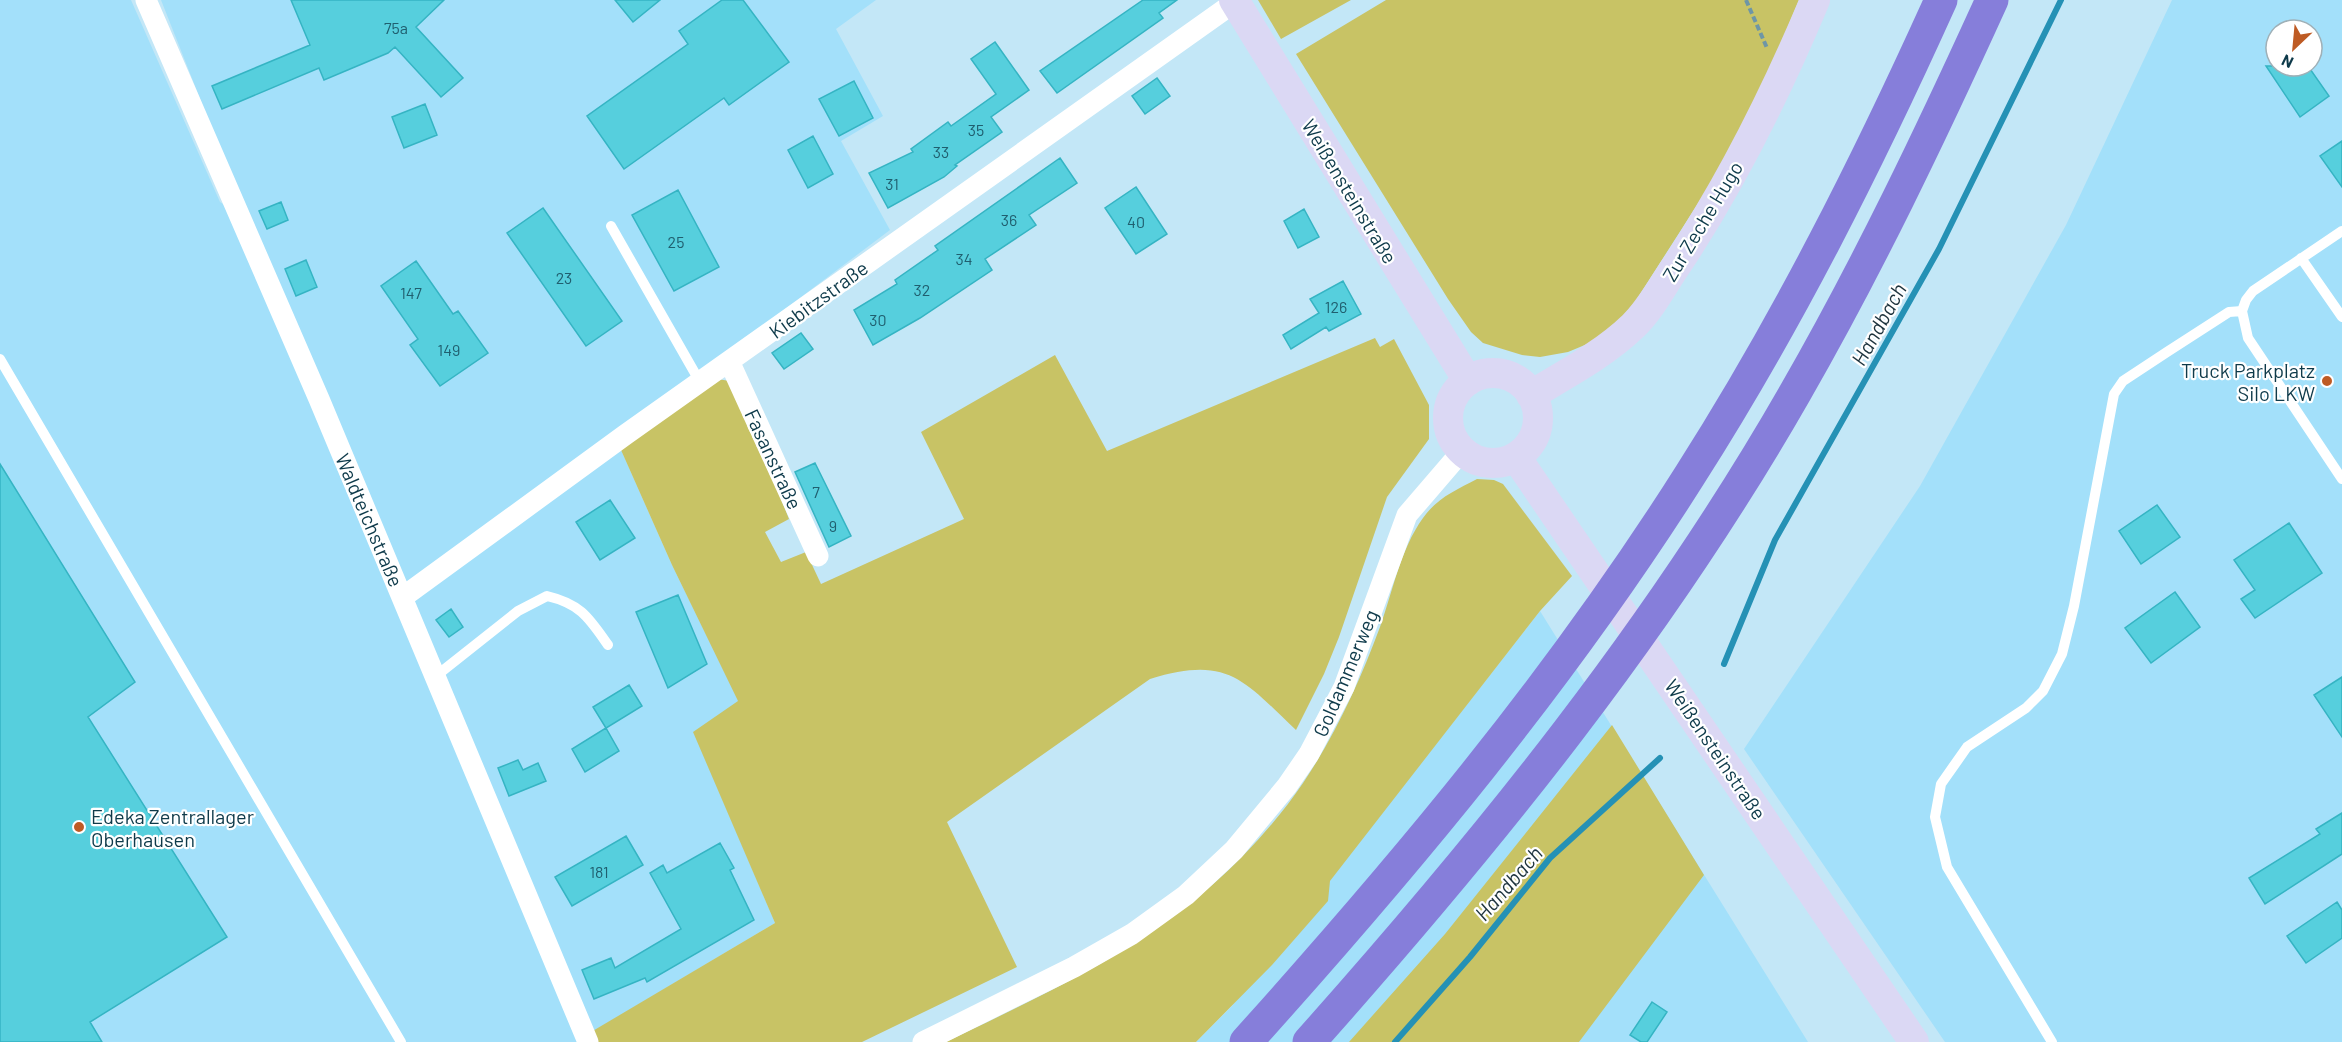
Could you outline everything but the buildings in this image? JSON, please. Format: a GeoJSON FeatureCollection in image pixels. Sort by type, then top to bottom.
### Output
{"type":"FeatureCollection","features":[{"type":"Feature","properties":{"kind":"highway"},"geometry":{"type":"LineString","coordinates":[[1246,1042],[1352,925],[1461,794],[1596,615],[1690,476],[1754,370],[1828,238],[1889,115],[1941,0]]}},
{"type":"Feature","properties":{"kind":"highway"},"geometry":{"type":"LineString","coordinates":[[1309,1042],[1492,830],[1571,730],[1726,503],[1793,396],[1869,259],[1992,0]]}},
{"type":"Feature","properties":{"kind":"street","name":"Waldteichstraße"},"geometry":{"type":"LineString","coordinates":[[146,0],[403,597],[588,1042]]}},
{"type":"Feature","properties":{"kind":"street","name":"Zur Zeche Hugo"},"geometry":{"type":"LineString","coordinates":[[1531,394],[1618,339],[1635,324],[1649,305],[1694,239],[1765,113],[1815,0]]}},
{"type":"Feature","properties":{"kind":"street","name":"Kiebitzstraße"},"geometry":{"type":"LineString","coordinates":[[403,597],[1234,1]]}},
{"type":"Feature","properties":{"kind":"street","name":"Weißensteinstraße"},"geometry":{"type":"LineString","coordinates":[[1234,1],[1468,381]]}},
{"type":"Feature","properties":{"kind":"street","name":"Fasanstraße"},"geometry":{"type":"LineString","coordinates":[[730,363],[818,556]]}},
{"type":"Feature","properties":{"kind":"street"},"geometry":{"type":"LineString","coordinates":[[1481,375],[1509,376],[1522,384],[1531,394],[1537,408],[1538,422],[1527,448],[1516,457],[1503,462],[1488,463],[1474,459],[1462,451],[1451,434],[1448,414],[1455,396],[1468,381],[1481,375]]}},
{"type":"Feature","properties":{"kind":"street","name":"Goldammerweg"},"geometry":{"type":"LineString","coordinates":[[923,1042],[1074,968],[1123,940],[1186,895],[1234,850],[1287,786],[1309,754],[1344,687],[1407,515],[1462,451]]}},
{"type":"Feature","properties":{"kind":"street","name":"Weißensteinstraße"},"geometry":{"type":"LineString","coordinates":[[1516,457],[1657,660],[1914,1042]]}},
{"type":"Feature","properties":{"kind":"lane"},"geometry":{"type":"LineString","coordinates":[[611,226],[700,382]]}},
{"type":"Feature","properties":{"kind":"lane"},"geometry":{"type":"LineString","coordinates":[[2342,231],[2253,291],[2242,311],[2248,339],[2342,479]]}},
{"type":"Feature","properties":{"kind":"lane"},"geometry":{"type":"LineString","coordinates":[[2301,258],[2342,317]]}},
{"type":"Feature","properties":{"kind":"lane"},"geometry":{"type":"LineString","coordinates":[[2052,1042],[1947,867],[1935,817],[1941,784],[1967,747],[2026,708],[2043,691],[2054,674],[2062,654],[2074,606],[2114,394],[2123,381],[2167,352],[2229,312],[2242,311]]}},
{"type":"Feature","properties":{"kind":"lane"},"geometry":{"type":"LineString","coordinates":[[0,359],[400,1042]]}},
{"type":"Feature","properties":{"kind":"lane"},"geometry":{"type":"LineString","coordinates":[[436,676],[518,611],[547,596],[568,601],[588,616],[608,645]]}},
{"type":"Feature","properties":{"kind":"path"},"geometry":{"type":"LineString","coordinates":[[1746,0],[1769,51]]}},
{"type":"Feature","properties":{"kind":"shaded area"},"geometry":{"type":"Polygon","coordinates":[[[0,0],[131,0],[220,202],[248,220],[161,0],[876,0],[836,29],[883,116],[841,141],[890,230],[756,331],[621,450],[672,565],[739,702],[694,732],[775,923],[592,1032],[596,1042],[0,1042],[0,0]]]}},
{"type":"Feature","properties":{"kind":"shaded area"},"geometry":{"type":"Polygon","coordinates":[[[1258,0],[1351,0],[1281,39],[1258,0]]]}},
{"type":"Feature","properties":{"kind":"shaded area"},"geometry":{"type":"Polygon","coordinates":[[[1386,0],[1799,0],[1758,98],[1720,169],[1635,302],[1614,326],[1592,342],[1568,352],[1540,357],[1522,355],[1483,343],[1471,332],[1448,299],[1296,54],[1386,0]]]}},
{"type":"Feature","properties":{"kind":"shaded area"},"geometry":{"type":"Polygon","coordinates":[[[2172,0],[2342,0],[2342,1042],[1945,1042],[1744,749],[1920,486],[2066,225],[2172,0]]]}},
{"type":"Feature","properties":{"kind":"shaded area"},"geometry":{"type":"Polygon","coordinates":[[[1375,338],[1380,347],[1394,339],[1429,405],[1429,439],[1387,497],[1339,637],[1324,674],[1296,730],[1262,698],[1232,677],[1216,671],[1176,672],[1150,679],[947,822],[1017,967],[862,1042],[596,1042],[591,1032],[775,923],[693,732],[738,701],[672,565],[621,450],[717,379],[730,381],[737,388],[789,519],[765,532],[781,562],[806,552],[821,584],[964,519],[921,432],[1055,355],[1107,451],[1375,338]]]}},
{"type":"Feature","properties":{"kind":"shaded area"},"geometry":{"type":"Polygon","coordinates":[[[1477,479],[1494,480],[1503,484],[1572,576],[1540,611],[1330,881],[1328,901],[1272,965],[1196,1042],[946,1042],[1043,994],[1132,945],[1213,884],[1251,847],[1288,804],[1329,741],[1371,650],[1408,543],[1415,530],[1428,511],[1441,500],[1477,479]]]}},
{"type":"Feature","properties":{"kind":"shaded area"},"geometry":{"type":"Polygon","coordinates":[[[1540,611],[1808,1042],[1196,1042],[1232,1006],[1329,889],[1329,881],[1540,611]]]}},
{"type":"Feature","properties":{"kind":"shaded area"},"geometry":{"type":"Polygon","coordinates":[[[1612,725],[1704,875],[1579,1042],[1349,1042],[1445,934],[1612,725]]]}},
{"type":"Feature","properties":{"kind":"waterway","name":"Handbach"},"geometry":{"type":"LineString","coordinates":[[1724,664],[1775,540],[1939,249],[2061,0]]}},
{"type":"Feature","properties":{"kind":"waterway","name":"Handbach"},"geometry":{"type":"LineString","coordinates":[[1395,1042],[1470,957],[1550,858],[1660,758]]}},
{"type":"Feature","properties":{"kind":"place","name":"Truck Parkplatz Silo LKW"},"geometry":{"type":"Point","coordinates":[2327,381]}},
{"type":"Feature","properties":{"kind":"place","name":"Edeka Zentrallager Oberhausen"},"geometry":{"type":"Point","coordinates":[79,827]}}]}
